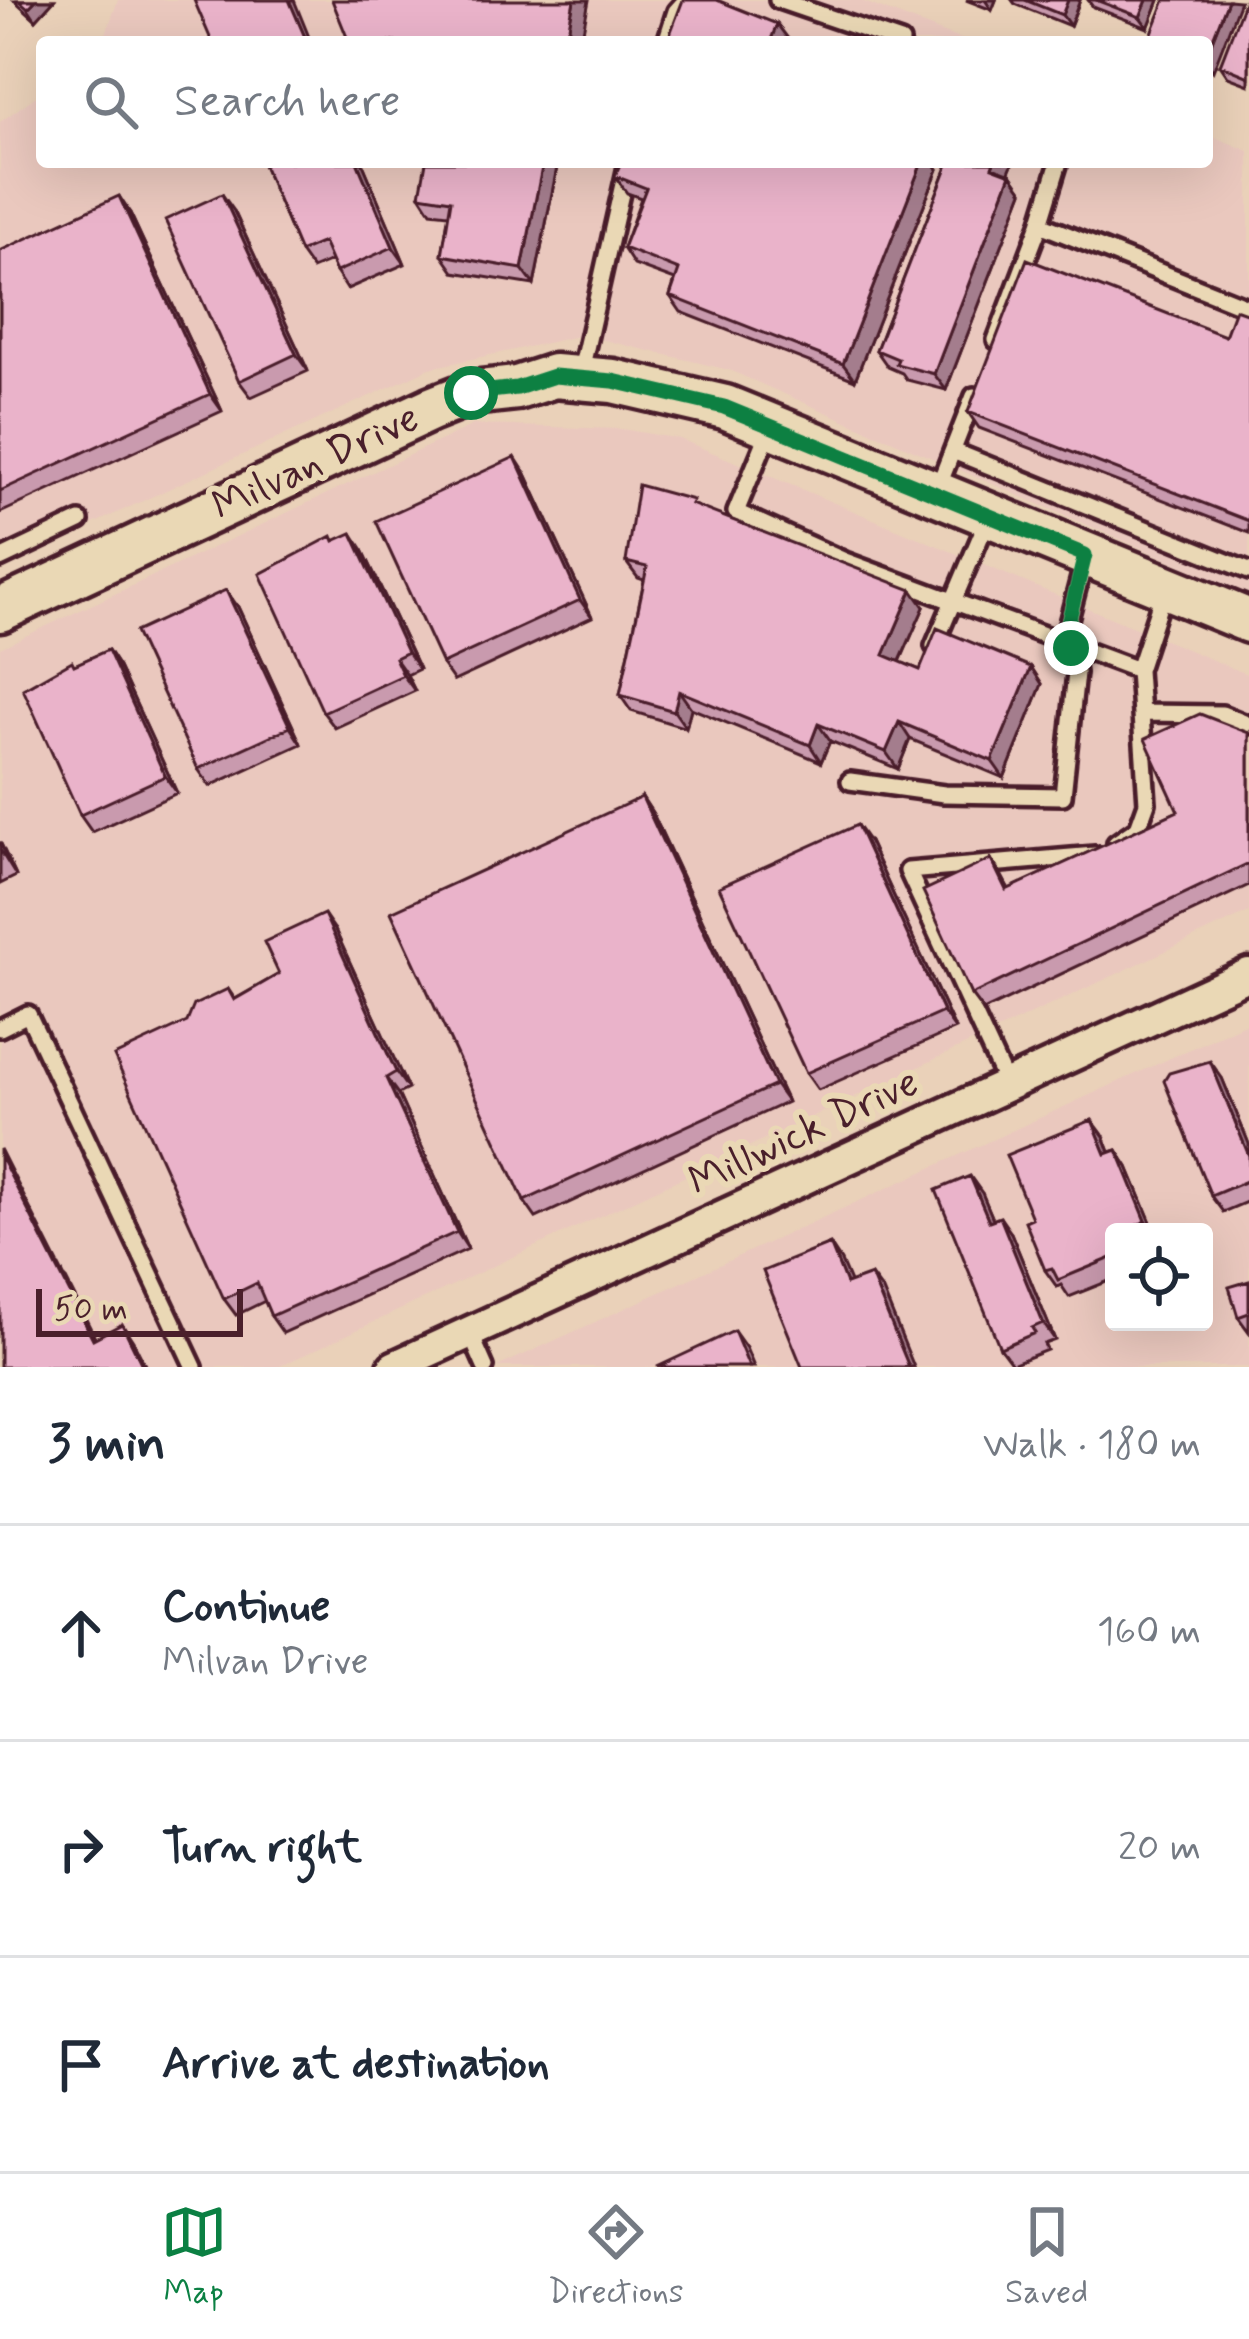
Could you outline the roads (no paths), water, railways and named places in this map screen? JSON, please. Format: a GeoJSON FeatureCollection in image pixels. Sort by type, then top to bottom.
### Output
{"type":"FeatureCollection","features":[{"type":"Feature","properties":{"kind":"street","name":"Milvan Drive"},"geometry":{"type":"LineString","coordinates":[[0,610],[451,401],[554,376],[724,407],[1165,588],[1247,615]]}},
{"type":"Feature","properties":{"kind":"street","name":"Millwick Drive"},"geometry":{"type":"LineString","coordinates":[[394,1367],[1249,974]]}},
{"type":"Feature","properties":{"kind":"lane"},"geometry":{"type":"LineString","coordinates":[[669,36],[686,0]]}},
{"type":"Feature","properties":{"kind":"lane"},"geometry":{"type":"LineString","coordinates":[[778,0],[884,36]]}},
{"type":"Feature","properties":{"kind":"lane"},"geometry":{"type":"LineString","coordinates":[[580,378],[627,168]]}},
{"type":"Feature","properties":{"kind":"lane"},"geometry":{"type":"LineString","coordinates":[[992,348],[1057,168]]}},
{"type":"Feature","properties":{"kind":"lane"},"geometry":{"type":"LineString","coordinates":[[1040,224],[1249,308]]}},
{"type":"Feature","properties":{"kind":"lane"},"geometry":{"type":"LineString","coordinates":[[935,493],[985,368]]}},
{"type":"Feature","properties":{"kind":"lane"},"geometry":{"type":"LineString","coordinates":[[771,426],[736,512],[953,602],[1138,670]]}},
{"type":"Feature","properties":{"kind":"lane"},"geometry":{"type":"LineString","coordinates":[[953,451],[1249,571]]}},
{"type":"Feature","properties":{"kind":"lane"},"geometry":{"type":"LineString","coordinates":[[924,670],[990,516]]}},
{"type":"Feature","properties":{"kind":"lane"},"geometry":{"type":"LineString","coordinates":[[0,559],[80,521]]}},
{"type":"Feature","properties":{"kind":"lane"},"geometry":{"type":"LineString","coordinates":[[850,781],[944,794],[1063,796],[1076,673],[1068,623],[1085,555]]}},
{"type":"Feature","properties":{"kind":"lane"},"geometry":{"type":"LineString","coordinates":[[1007,1085],[908,871],[1100,854],[1138,828],[1147,803],[1138,670],[1165,588]]}},
{"type":"Feature","properties":{"kind":"lane"},"geometry":{"type":"LineString","coordinates":[[1141,713],[1222,714],[1249,725]]}},
{"type":"Feature","properties":{"kind":"lane"},"geometry":{"type":"LineString","coordinates":[[0,1028],[28,1014],[194,1367]]}},
{"type":"Feature","properties":{"kind":"lane"},"geometry":{"type":"LineString","coordinates":[[470,1333],[484,1367]]}}]}
